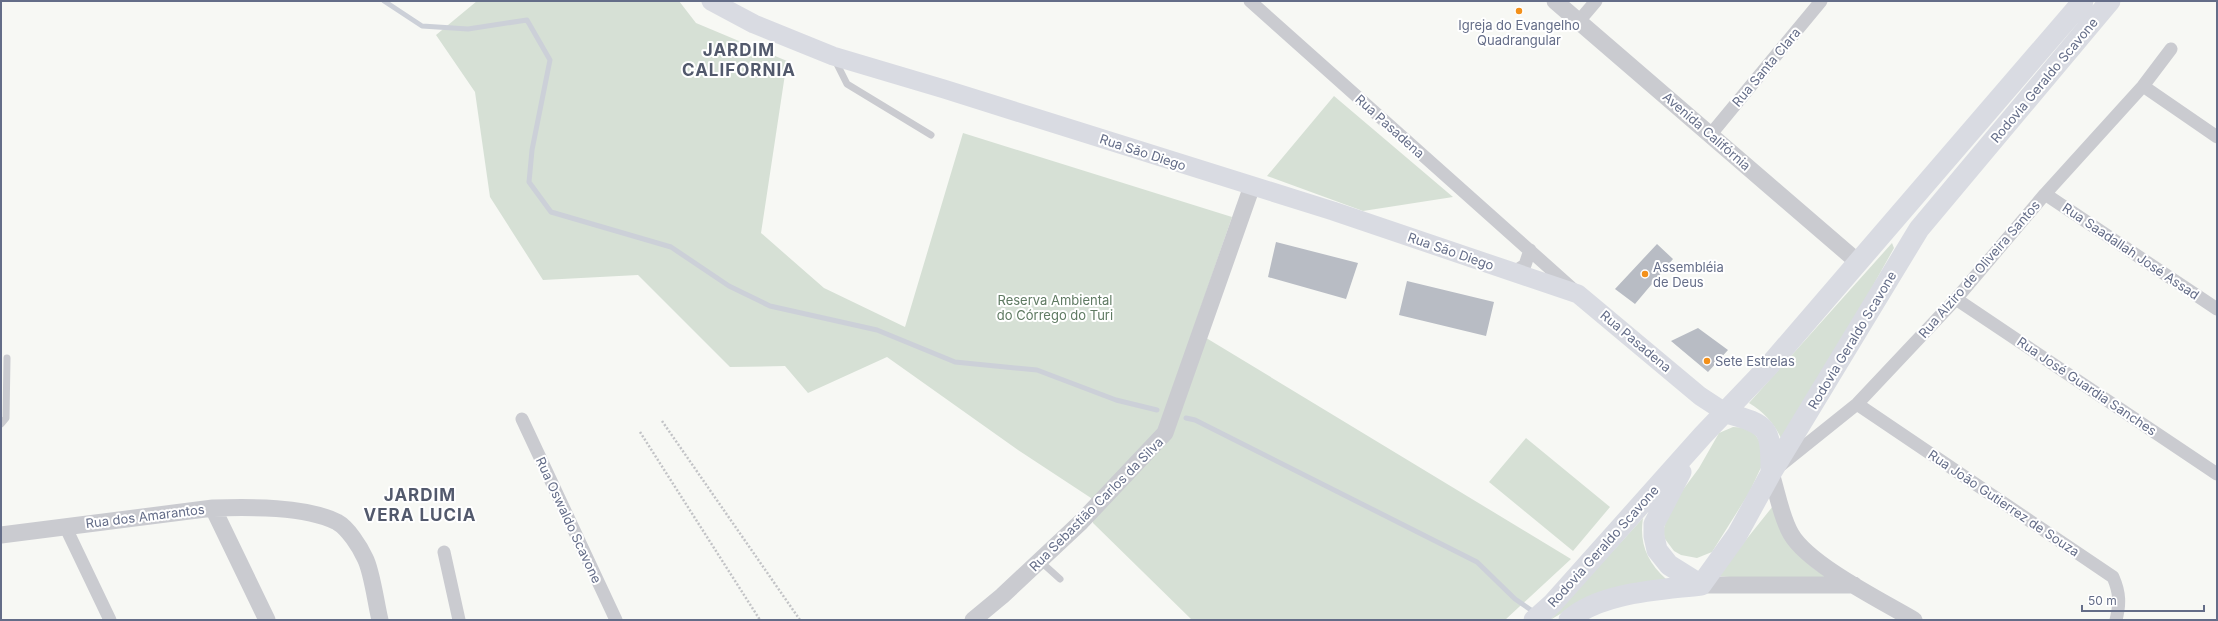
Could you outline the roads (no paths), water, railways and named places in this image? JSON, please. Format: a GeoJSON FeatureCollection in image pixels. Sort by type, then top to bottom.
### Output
{"type":"FeatureCollection","features":[{"type":"Feature","properties":{"kind":"main road","name":"Rua São Diego"},"geometry":{"type":"LineString","coordinates":[[711,1],[754,24],[833,56],[951,91],[1333,211],[1578,294]]}},
{"type":"Feature","properties":{"kind":"main road","name":"Rodovia Geraldo Scavone"},"geometry":{"type":"LineString","coordinates":[[1534,620],[1553,603],[1703,435],[1726,413],[1859,263],[2083,1]]}},
{"type":"Feature","properties":{"kind":"main road","name":"Rodovia Geraldo Scavone"},"geometry":{"type":"LineString","coordinates":[[1568,620],[1606,600],[1642,592],[1701,585],[1737,535],[1772,473],[1919,228],[2110,1]]}},
{"type":"Feature","properties":{"kind":"main road","name":"Rua Pasadena"},"geometry":{"type":"LineString","coordinates":[[1578,294],[1700,396],[1726,413]]}},
{"type":"Feature","properties":{"kind":"main road"},"geometry":{"type":"LineString","coordinates":[[1726,413],[1756,422],[1766,431],[1771,444],[1772,473]]}},
{"type":"Feature","properties":{"kind":"main road"},"geometry":{"type":"LineString","coordinates":[[1701,585],[1669,565],[1657,550],[1654,524],[1672,486],[1703,435]]}},
{"type":"Feature","properties":{"kind":"street","name":"Rua Pasadena"},"geometry":{"type":"LineString","coordinates":[[1250,1],[1578,294]]}},
{"type":"Feature","properties":{"kind":"street","name":"Avenida Califórnia"},"geometry":{"type":"LineString","coordinates":[[1555,1],[1859,263]]}},
{"type":"Feature","properties":{"kind":"street"},"geometry":{"type":"LineString","coordinates":[[1579,21],[1596,1]]}},
{"type":"Feature","properties":{"kind":"street","name":"Rua Santa Clara"},"geometry":{"type":"LineString","coordinates":[[1711,134],[1821,1]]}},
{"type":"Feature","properties":{"kind":"street","name":"Rua Alziro de Oliveira Santos"},"geometry":{"type":"LineString","coordinates":[[1772,473],[1857,404],[1956,298],[2045,194],[2143,86],[2171,49]]}},
{"type":"Feature","properties":{"kind":"street"},"geometry":{"type":"LineString","coordinates":[[2143,86],[2217,137]]}},
{"type":"Feature","properties":{"kind":"street","name":"Rua Sebastião Carlos da Silva"},"geometry":{"type":"LineString","coordinates":[[973,620],[1040,561],[1086,516],[1165,433],[1252,186]]}},
{"type":"Feature","properties":{"kind":"street","name":"Rua Saadallah José Assad"},"geometry":{"type":"LineString","coordinates":[[2045,194],[2217,309]]}},
{"type":"Feature","properties":{"kind":"street"},"geometry":{"type":"LineString","coordinates":[[1514,272],[1525,265],[1530,250]]}},
{"type":"Feature","properties":{"kind":"street","name":"Rua José Guardia Sanches"},"geometry":{"type":"LineString","coordinates":[[1956,298],[2217,474]]}},
{"type":"Feature","properties":{"kind":"street","name":"Rua João Gutierrez de Souza"},"geometry":{"type":"LineString","coordinates":[[1857,404],[2113,577],[2118,590],[2120,605],[2116,620]]}},
{"type":"Feature","properties":{"kind":"street","name":"Rua Oswaldo Scavone"},"geometry":{"type":"LineString","coordinates":[[522,419],[616,620]]}},
{"type":"Feature","properties":{"kind":"street"},"geometry":{"type":"LineString","coordinates":[[1772,473],[1791,534],[1806,552],[1854,585],[1914,620]]}},
{"type":"Feature","properties":{"kind":"street"},"geometry":{"type":"LineString","coordinates":[[213,508],[263,507],[315,515],[338,523],[352,538],[366,558],[380,620]]}},
{"type":"Feature","properties":{"kind":"street","name":"Rua dos Amarantos"},"geometry":{"type":"LineString","coordinates":[[1,535],[213,508],[267,620]]}},
{"type":"Feature","properties":{"kind":"street"},"geometry":{"type":"LineString","coordinates":[[65,526],[110,620]]}},
{"type":"Feature","properties":{"kind":"street"},"geometry":{"type":"LineString","coordinates":[[444,552],[459,620]]}},
{"type":"Feature","properties":{"kind":"street"},"geometry":{"type":"LineString","coordinates":[[1701,585],[1854,585]]}},
{"type":"Feature","properties":{"kind":"lane"},"geometry":{"type":"LineString","coordinates":[[833,56],[848,84],[931,135]]}},
{"type":"Feature","properties":{"kind":"lane"},"geometry":{"type":"LineString","coordinates":[[1,424],[6,418],[7,358]]}},
{"type":"Feature","properties":{"kind":"lane"},"geometry":{"type":"LineString","coordinates":[[1040,561],[1060,579]]}},
{"type":"Feature","properties":{"kind":"waterway"},"geometry":{"type":"LineString","coordinates":[[384,1],[422,26],[468,29],[527,20],[550,60],[532,150],[529,182],[551,212],[671,247],[729,286],[770,306],[877,330],[955,362],[1037,370],[1116,400],[1157,410]]}},
{"type":"Feature","properties":{"kind":"waterway"},"geometry":{"type":"LineString","coordinates":[[1186,418],[1195,420],[1477,562],[1515,599],[1531,610]]}},
{"type":"Feature","properties":{"kind":"place","name":"Igreja do Evangelho Quadrangular"},"geometry":{"type":"Point","coordinates":[1519,11]}},
{"type":"Feature","properties":{"kind":"place","name":"Assembléia de Deus"},"geometry":{"type":"Point","coordinates":[1645,274]}},
{"type":"Feature","properties":{"kind":"place","name":"Sete Estrelas"},"geometry":{"type":"Point","coordinates":[1707,361]}},
{"type":"Feature","properties":{"kind":"district","name":"JARDIM CALIFORNIA"},"geometry":{"type":"Point","coordinates":[739,60]}},
{"type":"Feature","properties":{"kind":"district","name":"JARDIM VERA LUCIA"},"geometry":{"type":"Point","coordinates":[420,505]}},
{"type":"Feature","properties":{"kind":"park label","name":"Reserva Ambiental do Córrego do Turi"},"geometry":{"type":"Point","coordinates":[1055,308]}}]}
